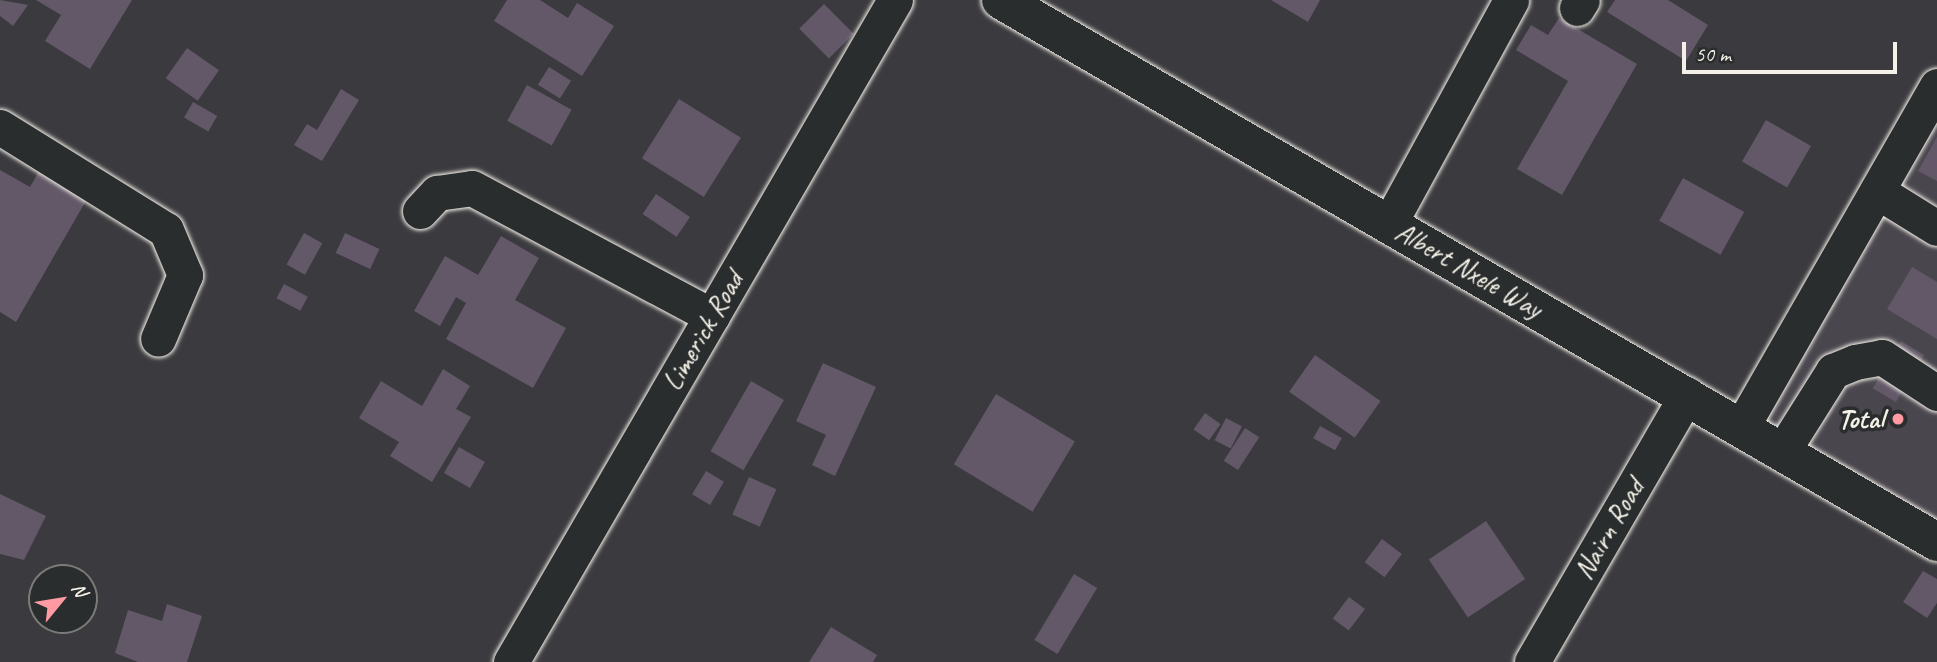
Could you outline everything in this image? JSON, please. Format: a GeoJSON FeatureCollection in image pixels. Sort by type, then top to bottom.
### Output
{"type":"FeatureCollection","features":[{"type":"Feature","properties":{"kind":"main road","name":"Albert Nxele Way"},"geometry":{"type":"LineString","coordinates":[[1001,0],[1782,452],[1934,532]]}},
{"type":"Feature","properties":{"kind":"street","name":"Limerick Road"},"geometry":{"type":"LineString","coordinates":[[511,662],[895,0]]}},
{"type":"Feature","properties":{"kind":"street"},"geometry":{"type":"LineString","coordinates":[[1389,224],[1511,0]]}},
{"type":"Feature","properties":{"kind":"street"},"geometry":{"type":"LineString","coordinates":[[1741,428],[1937,86]]}},
{"type":"Feature","properties":{"kind":"street"},"geometry":{"type":"LineString","coordinates":[[0,127],[166,230],[185,275],[158,339]]}},
{"type":"Feature","properties":{"kind":"street"},"geometry":{"type":"LineString","coordinates":[[420,211],[436,193],[472,188],[712,316]]}},
{"type":"Feature","properties":{"kind":"street"},"geometry":{"type":"LineString","coordinates":[[1877,191],[1937,228]]}},
{"type":"Feature","properties":{"kind":"street"},"geometry":{"type":"LineString","coordinates":[[1782,452],[1833,371],[1855,362],[1882,357],[1937,393]]}},
{"type":"Feature","properties":{"kind":"street","name":"Nairn Road"},"geometry":{"type":"LineString","coordinates":[[1531,662],[1687,395]]}},
{"type":"Feature","properties":{"kind":"shaded area"},"geometry":{"type":"Polygon","coordinates":[[[1937,80],[1937,550],[1732,431],[1937,80]]]}},
{"type":"Feature","properties":{"kind":"building"},"geometry":{"type":"Polygon","coordinates":[[[0,0],[28,5],[13,26],[0,16],[0,0]]]}},
{"type":"Feature","properties":{"kind":"building"},"geometry":{"type":"Polygon","coordinates":[[[36,0],[132,0],[90,69],[45,41],[61,15],[36,0]]]}},
{"type":"Feature","properties":{"kind":"building"},"geometry":{"type":"Polygon","coordinates":[[[507,0],[540,0],[568,18],[577,3],[614,26],[582,76],[494,21],[507,0]]]}},
{"type":"Feature","properties":{"kind":"building"},"geometry":{"type":"Polygon","coordinates":[[[1271,0],[1320,0],[1308,22],[1271,0]]]}},
{"type":"Feature","properties":{"kind":"building"},"geometry":{"type":"Polygon","coordinates":[[[1615,0],[1668,0],[1708,25],[1686,61],[1607,12],[1615,0]]]}},
{"type":"Feature","properties":{"kind":"building"},"geometry":{"type":"Polygon","coordinates":[[[824,4],[854,34],[829,58],[799,29],[824,4]]]}},
{"type":"Feature","properties":{"kind":"building"},"geometry":{"type":"Polygon","coordinates":[[[1559,18],[1637,64],[1562,195],[1517,169],[1568,81],[1516,50],[1531,25],[1548,35],[1559,18]]]}},
{"type":"Feature","properties":{"kind":"building"},"geometry":{"type":"Polygon","coordinates":[[[187,48],[219,70],[198,101],[166,78],[187,48]]]}},
{"type":"Feature","properties":{"kind":"building"},"geometry":{"type":"Polygon","coordinates":[[[549,67],[571,81],[560,99],[538,85],[549,67]]]}},
{"type":"Feature","properties":{"kind":"building"},"geometry":{"type":"Polygon","coordinates":[[[527,85],[572,110],[552,146],[507,121],[527,85]]]}},
{"type":"Feature","properties":{"kind":"building"},"geometry":{"type":"Polygon","coordinates":[[[341,89],[359,100],[322,161],[294,145],[307,124],[317,130],[341,89]]]}},
{"type":"Feature","properties":{"kind":"building"},"geometry":{"type":"Polygon","coordinates":[[[679,99],[741,138],[704,197],[642,158],[679,99]]]}},
{"type":"Feature","properties":{"kind":"building"},"geometry":{"type":"Polygon","coordinates":[[[193,102],[217,116],[208,132],[184,118],[193,102]]]}},
{"type":"Feature","properties":{"kind":"building"},"geometry":{"type":"Polygon","coordinates":[[[1766,120],[1811,146],[1787,188],[1742,162],[1766,120]]]}},
{"type":"Feature","properties":{"kind":"building"},"geometry":{"type":"Polygon","coordinates":[[[1937,137],[1937,181],[1918,171],[1937,137]]]}},
{"type":"Feature","properties":{"kind":"building"},"geometry":{"type":"Polygon","coordinates":[[[0,170],[30,187],[39,171],[87,199],[16,322],[0,312],[0,170]]]}},
{"type":"Feature","properties":{"kind":"building"},"geometry":{"type":"Polygon","coordinates":[[[1683,178],[1744,212],[1720,255],[1659,221],[1683,178]]]}},
{"type":"Feature","properties":{"kind":"building"},"geometry":{"type":"Polygon","coordinates":[[[656,194],[690,217],[677,237],[643,214],[656,194]]]}},
{"type":"Feature","properties":{"kind":"building"},"geometry":{"type":"Polygon","coordinates":[[[304,233],[322,243],[305,275],[287,264],[304,233]]]}},
{"type":"Feature","properties":{"kind":"building"},"geometry":{"type":"Polygon","coordinates":[[[345,233],[379,249],[370,269],[336,253],[345,233]]]}},
{"type":"Feature","properties":{"kind":"building"},"geometry":{"type":"Polygon","coordinates":[[[501,236],[539,258],[515,300],[566,328],[533,388],[446,339],[466,303],[456,297],[440,326],[414,311],[445,256],[478,275],[501,236]]]}},
{"type":"Feature","properties":{"kind":"building"},"geometry":{"type":"Polygon","coordinates":[[[1912,267],[1937,282],[1937,339],[1887,309],[1912,267]]]}},
{"type":"Feature","properties":{"kind":"building"},"geometry":{"type":"Polygon","coordinates":[[[284,284],[308,297],[300,311],[276,298],[284,284]]]}},
{"type":"Feature","properties":{"kind":"building"},"geometry":{"type":"Polygon","coordinates":[[[1901,341],[1924,355],[1896,402],[1873,388],[1901,341]]]}},
{"type":"Feature","properties":{"kind":"building"},"geometry":{"type":"Polygon","coordinates":[[[1315,355],[1381,401],[1355,438],[1289,392],[1315,355]]]}},
{"type":"Feature","properties":{"kind":"building"},"geometry":{"type":"Polygon","coordinates":[[[823,363],[876,387],[835,476],[812,465],[826,435],[796,421],[823,363]]]}},
{"type":"Feature","properties":{"kind":"building"},"geometry":{"type":"Polygon","coordinates":[[[443,369],[470,386],[456,409],[471,417],[432,482],[390,456],[399,442],[359,418],[381,381],[422,406],[443,369]]]}},
{"type":"Feature","properties":{"kind":"building"},"geometry":{"type":"Polygon","coordinates":[[[751,381],[784,400],[743,470],[710,451],[751,381]]]}},
{"type":"Feature","properties":{"kind":"building"},"geometry":{"type":"Polygon","coordinates":[[[996,394],[1075,441],[1033,512],[954,464],[996,394]]]}},
{"type":"Feature","properties":{"kind":"building"},"geometry":{"type":"Polygon","coordinates":[[[1205,413],[1221,424],[1209,440],[1194,429],[1205,413]]]}},
{"type":"Feature","properties":{"kind":"building"},"geometry":{"type":"Polygon","coordinates":[[[1226,418],[1242,426],[1231,448],[1215,440],[1226,418]]]}},
{"type":"Feature","properties":{"kind":"building"},"geometry":{"type":"Polygon","coordinates":[[[1320,426],[1342,438],[1335,450],[1313,438],[1320,426]]]}},
{"type":"Feature","properties":{"kind":"building"},"geometry":{"type":"Polygon","coordinates":[[[1245,428],[1259,437],[1238,470],[1224,461],[1245,428]]]}},
{"type":"Feature","properties":{"kind":"building"},"geometry":{"type":"Polygon","coordinates":[[[459,447],[485,462],[470,488],[444,473],[459,447]]]}},
{"type":"Feature","properties":{"kind":"building"},"geometry":{"type":"Polygon","coordinates":[[[706,471],[724,482],[710,505],[692,494],[706,471]]]}},
{"type":"Feature","properties":{"kind":"building"},"geometry":{"type":"Polygon","coordinates":[[[749,477],[776,489],[760,527],[732,514],[749,477]]]}},
{"type":"Feature","properties":{"kind":"building"},"geometry":{"type":"Polygon","coordinates":[[[0,494],[46,516],[24,560],[0,554],[0,494]]]}},
{"type":"Feature","properties":{"kind":"building"},"geometry":{"type":"Polygon","coordinates":[[[1486,521],[1525,579],[1468,618],[1429,560],[1486,521]]]}},
{"type":"Feature","properties":{"kind":"building"},"geometry":{"type":"Polygon","coordinates":[[[1382,539],[1402,554],[1385,577],[1365,562],[1382,539]]]}},
{"type":"Feature","properties":{"kind":"building"},"geometry":{"type":"Polygon","coordinates":[[[1923,571],[1937,579],[1937,603],[1927,618],[1903,602],[1923,571]]]}},
{"type":"Feature","properties":{"kind":"building"},"geometry":{"type":"Polygon","coordinates":[[[1074,574],[1097,588],[1057,654],[1034,640],[1074,574]]]}},
{"type":"Feature","properties":{"kind":"building"},"geometry":{"type":"Polygon","coordinates":[[[1349,597],[1365,609],[1349,631],[1333,619],[1349,597]]]}},
{"type":"Feature","properties":{"kind":"building"},"geometry":{"type":"Polygon","coordinates":[[[167,604],[202,616],[187,662],[138,662],[115,653],[128,610],[162,621],[167,604]]]}},
{"type":"Feature","properties":{"kind":"building"},"geometry":{"type":"Polygon","coordinates":[[[831,627],[877,655],[873,662],[809,662],[831,627]]]}},
{"type":"Feature","properties":{"kind":"place","name":"Total"},"geometry":{"type":"Point","coordinates":[1898,419]}}]}
